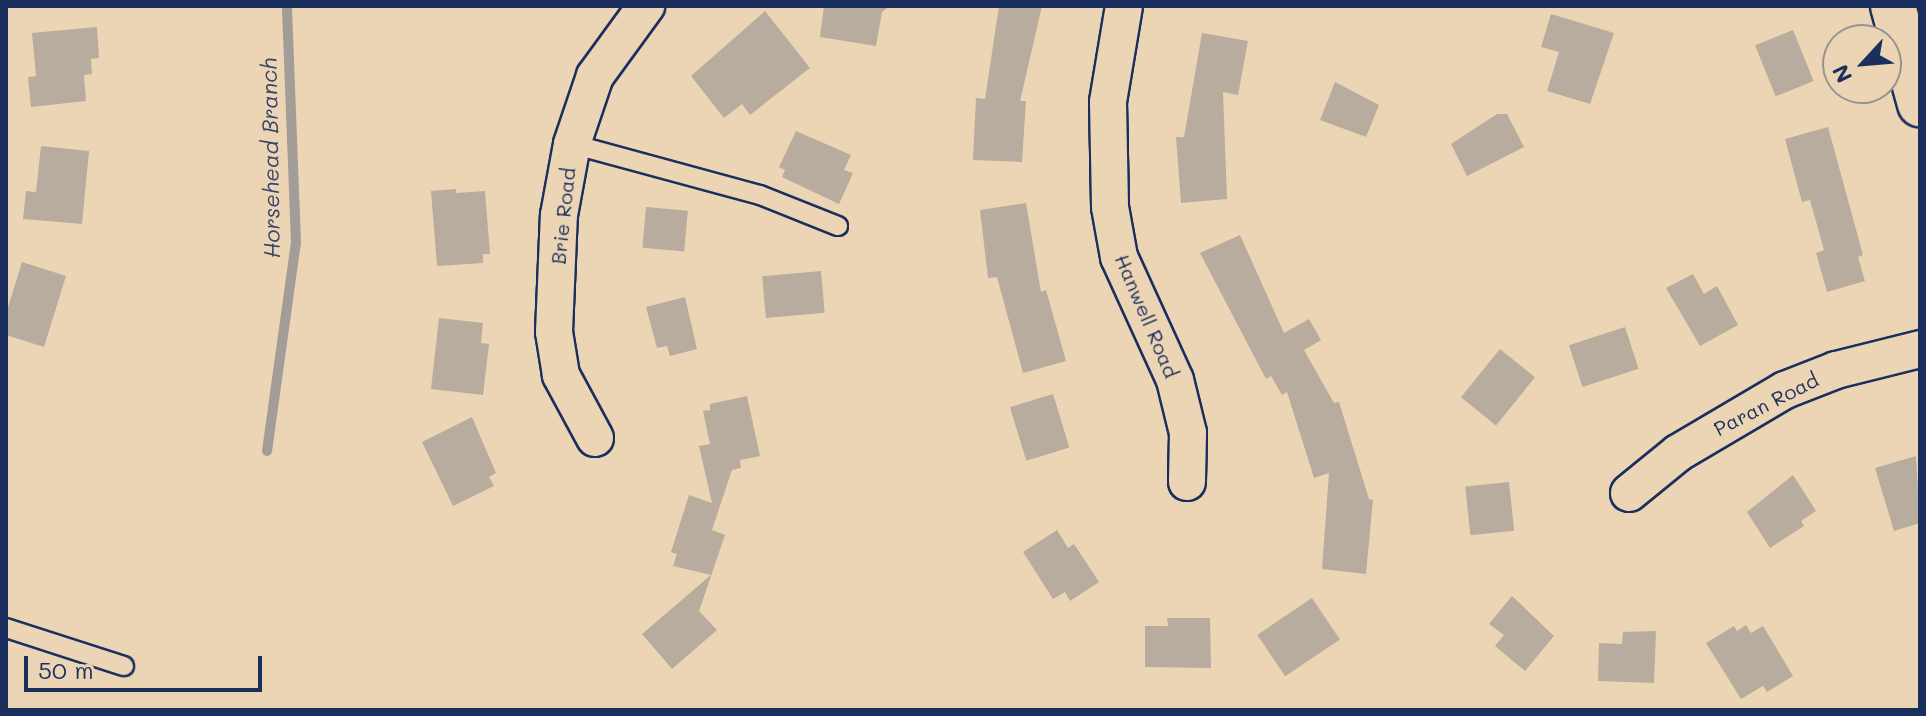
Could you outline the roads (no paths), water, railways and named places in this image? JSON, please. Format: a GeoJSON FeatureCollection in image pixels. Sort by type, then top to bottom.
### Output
{"type":"FeatureCollection","features":[{"type":"Feature","properties":{"kind":"street","name":"Brie Road"},"geometry":{"type":"LineString","coordinates":[[595,438],[561,375],[554,332],[559,215],[572,144],[595,76],[646,6]]}},
{"type":"Feature","properties":{"kind":"street","name":"Hanwell Road"},"geometry":{"type":"LineString","coordinates":[[1124,6],[1108,102],[1110,207],[1119,257],[1175,380],[1188,433],[1187,482]]}},
{"type":"Feature","properties":{"kind":"street"},"geometry":{"type":"LineString","coordinates":[[1893,6],[1920,104]]}},
{"type":"Feature","properties":{"kind":"street","name":"Paran Road"},"geometry":{"type":"LineString","coordinates":[[1629,493],[1678,453],[1785,390],[1836,370],[1920,349]]}},
{"type":"Feature","properties":{"kind":"lane"},"geometry":{"type":"LineString","coordinates":[[572,144],[760,195],[838,226]]}},
{"type":"Feature","properties":{"kind":"lane"},"geometry":{"type":"LineString","coordinates":[[6,628],[124,666]]}},
{"type":"Feature","properties":{"kind":"waterway","name":"Horsehead Branch"},"geometry":{"type":"LineString","coordinates":[[267,451],[296,243],[287,6]]}}]}
